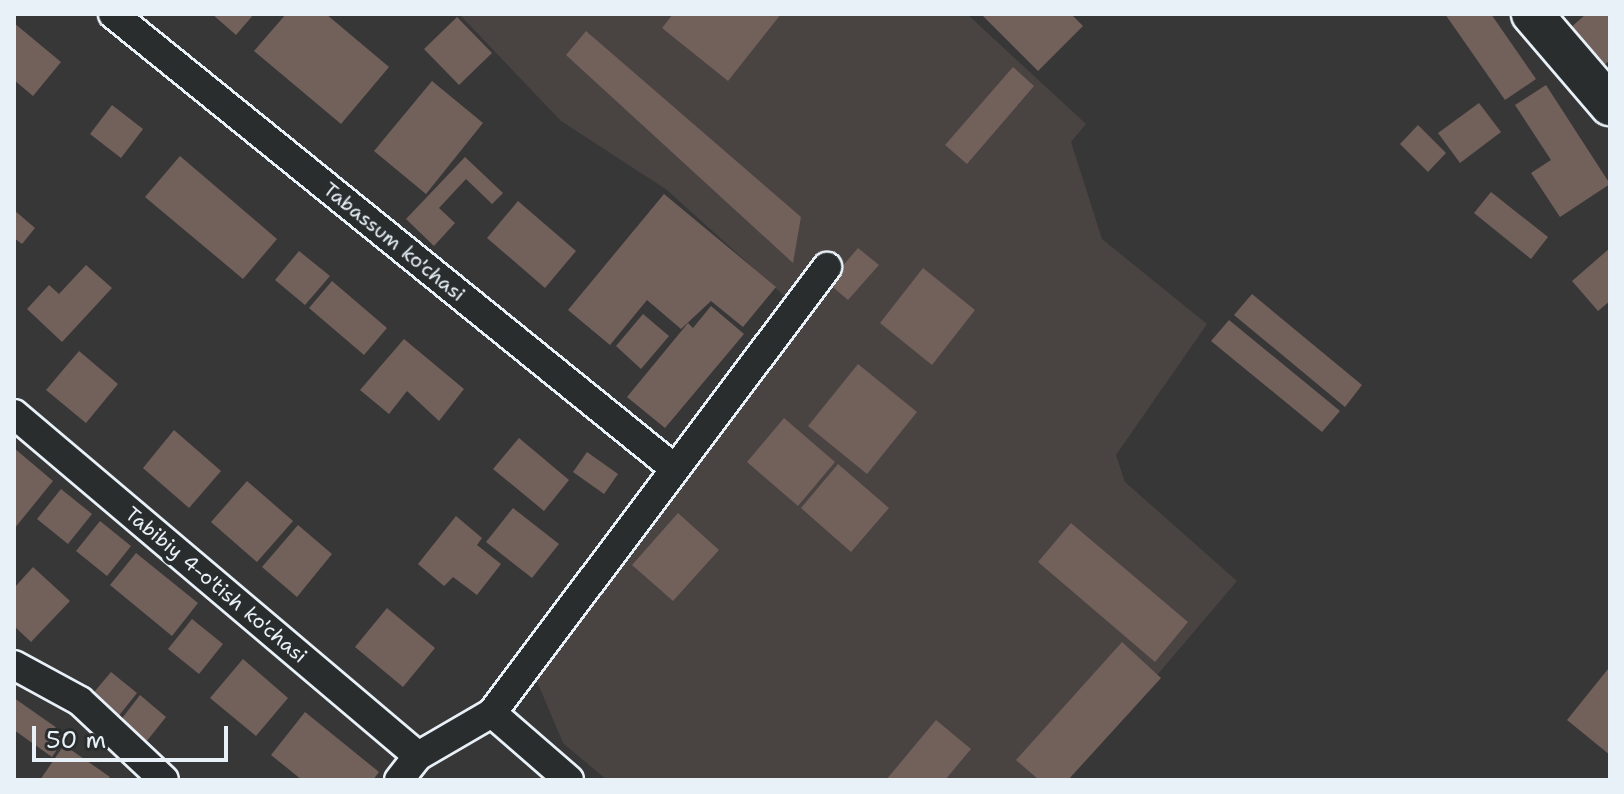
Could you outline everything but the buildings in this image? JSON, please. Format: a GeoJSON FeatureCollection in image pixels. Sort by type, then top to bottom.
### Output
{"type":"FeatureCollection","features":[{"type":"Feature","properties":{"kind":"street","name":"Tabassum ko'chasi"},"geometry":{"type":"LineString","coordinates":[[113,14],[675,469]]}},
{"type":"Feature","properties":{"kind":"street"},"geometry":{"type":"LineString","coordinates":[[1532,14],[1610,105]]}},
{"type":"Feature","properties":{"kind":"street"},"geometry":{"type":"LineString","coordinates":[[399,780],[418,756],[492,713],[827,267]]}},
{"type":"Feature","properties":{"kind":"street","name":"Tabibiy 4-o'tish ko'chasi"},"geometry":{"type":"LineString","coordinates":[[14,414],[418,756]]}},
{"type":"Feature","properties":{"kind":"street"},"geometry":{"type":"LineString","coordinates":[[14,665],[80,701],[164,780]]}},
{"type":"Feature","properties":{"kind":"street"},"geometry":{"type":"LineString","coordinates":[[492,713],[569,780]]}},
{"type":"Feature","properties":{"kind":"shaded area"},"geometry":{"type":"Polygon","coordinates":[[[459,14],[967,14],[1086,124],[1071,142],[1102,239],[1207,324],[1116,455],[1125,482],[1237,581],[1068,780],[607,780],[563,743],[536,679],[792,303],[667,190],[561,121],[459,14]]]}}]}
